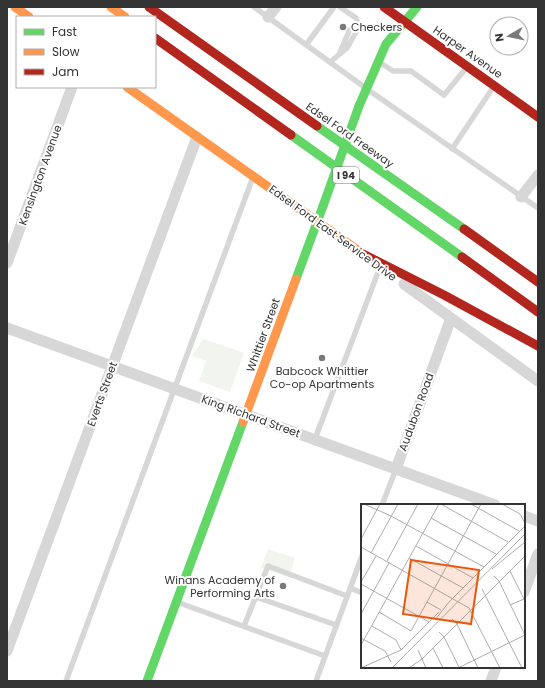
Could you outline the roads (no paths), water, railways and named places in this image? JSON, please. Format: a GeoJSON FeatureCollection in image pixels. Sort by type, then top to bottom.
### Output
{"type":"FeatureCollection","features":[{"type":"Feature","properties":{"kind":"main road"},"geometry":{"type":"LineString","coordinates":[[16,7],[28,16]]}},
{"type":"Feature","properties":{"kind":"main road"},"geometry":{"type":"LineString","coordinates":[[111,7],[124,16]]}},
{"type":"Feature","properties":{"kind":"main road","name":"Edsel Ford Freeway"},"geometry":{"type":"LineString","coordinates":[[149,7],[538,282]]}},
{"type":"Feature","properties":{"kind":"main road","name":"Harper Avenue"},"geometry":{"type":"LineString","coordinates":[[384,7],[494,86],[536,113]]}},
{"type":"Feature","properties":{"kind":"main road","name":"Whittier Street"},"geometry":{"type":"LineString","coordinates":[[147,681],[360,106],[386,44],[417,7]]}},
{"type":"Feature","properties":{"kind":"main road","name":"I 94"},"geometry":{"type":"LineString","coordinates":[[156,39],[538,312]]}},
{"type":"Feature","properties":{"kind":"main road","name":"Edsel Ford East Service Drive"},"geometry":{"type":"LineString","coordinates":[[128,88],[363,254]]}},
{"type":"Feature","properties":{"kind":"main road"},"geometry":{"type":"LineString","coordinates":[[363,254],[444,295],[538,346]]}},
{"type":"Feature","properties":{"kind":"street"},"geometry":{"type":"LineString","coordinates":[[268,17],[276,7]]}},
{"type":"Feature","properties":{"kind":"street","name":"Kensington Avenue"},"geometry":{"type":"LineString","coordinates":[[7,263],[72,88]]}},
{"type":"Feature","properties":{"kind":"street","name":"Everts Street"},"geometry":{"type":"LineString","coordinates":[[7,651],[196,137]]}},
{"type":"Feature","properties":{"kind":"street"},"geometry":{"type":"LineString","coordinates":[[521,197],[538,175]]}},
{"type":"Feature","properties":{"kind":"street","name":"Edsel Ford East Service Drive"},"geometry":{"type":"LineString","coordinates":[[363,254],[538,381]]}},
{"type":"Feature","properties":{"kind":"street","name":"Audubon Road"},"geometry":{"type":"LineString","coordinates":[[396,468],[451,318]]}},
{"type":"Feature","properties":{"kind":"street","name":"King Richard Street"},"geometry":{"type":"LineString","coordinates":[[7,328],[492,504]]}},
{"type":"Feature","properties":{"kind":"street"},"geometry":{"type":"LineString","coordinates":[[525,516],[538,521]]}},
{"type":"Feature","properties":{"kind":"street"},"geometry":{"type":"LineString","coordinates":[[525,589],[538,554]]}},
{"type":"Feature","properties":{"kind":"street"},"geometry":{"type":"LineString","coordinates":[[491,681],[496,668]]}},
{"type":"Feature","properties":{"kind":"lane"},"geometry":{"type":"LineString","coordinates":[[254,7],[367,89],[538,208]]}},
{"type":"Feature","properties":{"kind":"lane"},"geometry":{"type":"LineString","coordinates":[[306,45],[334,7]]}},
{"type":"Feature","properties":{"kind":"lane"},"geometry":{"type":"LineString","coordinates":[[340,7],[356,18],[359,27],[347,48],[340,52]]}},
{"type":"Feature","properties":{"kind":"lane"},"geometry":{"type":"LineString","coordinates":[[353,16],[354,23]]}},
{"type":"Feature","properties":{"kind":"lane"},"geometry":{"type":"LineString","coordinates":[[333,64],[350,29]]}},
{"type":"Feature","properties":{"kind":"lane"},"geometry":{"type":"LineString","coordinates":[[379,62],[393,70],[411,71],[444,95],[467,66]]}},
{"type":"Feature","properties":{"kind":"lane"},"geometry":{"type":"LineString","coordinates":[[452,149],[494,86]]}},
{"type":"Feature","properties":{"kind":"lane"},"geometry":{"type":"LineString","coordinates":[[66,681],[253,176]]}},
{"type":"Feature","properties":{"kind":"lane"},"geometry":{"type":"LineString","coordinates":[[315,439],[380,267]]}},
{"type":"Feature","properties":{"kind":"lane","name":"Audubon Road"},"geometry":{"type":"LineString","coordinates":[[382,504],[396,468]]}},
{"type":"Feature","properties":{"kind":"lane"},"geometry":{"type":"LineString","coordinates":[[316,681],[361,559]]}},
{"type":"Feature","properties":{"kind":"lane"},"geometry":{"type":"LineString","coordinates":[[244,626],[268,566],[347,596]]}},
{"type":"Feature","properties":{"kind":"lane"},"geometry":{"type":"LineString","coordinates":[[350,588],[361,593]]}},
{"type":"Feature","properties":{"kind":"lane"},"geometry":{"type":"LineString","coordinates":[[256,597],[336,625]]}},
{"type":"Feature","properties":{"kind":"lane"},"geometry":{"type":"LineString","coordinates":[[177,602],[325,656]]}},
{"type":"Feature","properties":{"kind":"place","name":"Checkers"},"geometry":{"type":"Point","coordinates":[343,27]}},
{"type":"Feature","properties":{"kind":"place","name":"Babcock Whittier Co-op Apartments"},"geometry":{"type":"Point","coordinates":[322,358]}},
{"type":"Feature","properties":{"kind":"place","name":"Winans Academy of Performing Arts"},"geometry":{"type":"Point","coordinates":[283,586]}}]}
